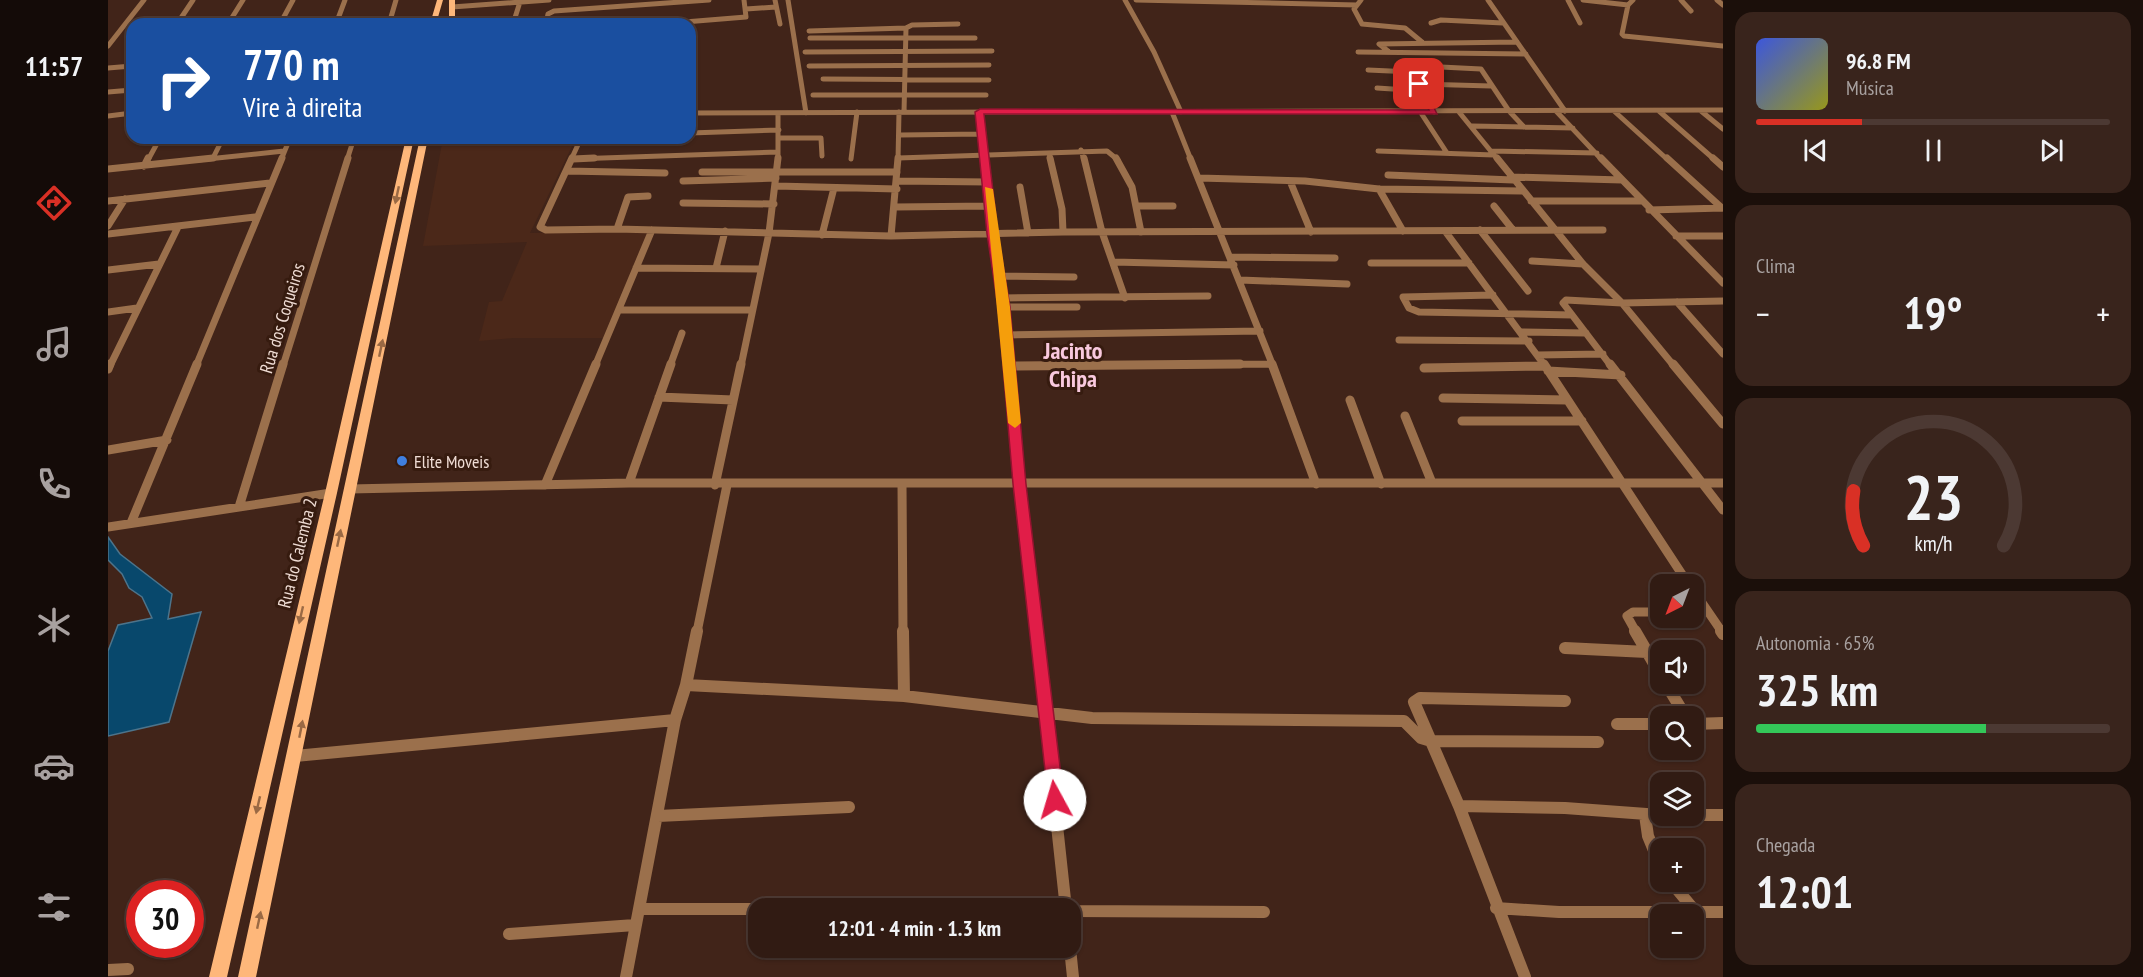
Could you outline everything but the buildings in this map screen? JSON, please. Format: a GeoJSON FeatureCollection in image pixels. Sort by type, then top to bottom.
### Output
{"type":"FeatureCollection","features":[{"type":"Feature","properties":{"kind":"main road"},"geometry":{"type":"LineString","coordinates":[[435,18],[440,0]]}},
{"type":"Feature","properties":{"kind":"main road","name":"Rua do Calemba 2"},"geometry":{"type":"LineString","coordinates":[[218,977],[331,493],[409,144]]}},
{"type":"Feature","properties":{"kind":"main road","name":"Rua do Calemba 2"},"geometry":{"type":"LineString","coordinates":[[247,977],[423,144]]}},
{"type":"Feature","properties":{"kind":"street"},"geometry":{"type":"LineString","coordinates":[[130,18],[144,0]]}},
{"type":"Feature","properties":{"kind":"street"},"geometry":{"type":"LineString","coordinates":[[181,18],[193,0]]}},
{"type":"Feature","properties":{"kind":"street"},"geometry":{"type":"LineString","coordinates":[[232,18],[243,0]]}},
{"type":"Feature","properties":{"kind":"street"},"geometry":{"type":"LineString","coordinates":[[284,18],[294,0]]}},
{"type":"Feature","properties":{"kind":"street"},"geometry":{"type":"LineString","coordinates":[[338,18],[345,0]]}},
{"type":"Feature","properties":{"kind":"street"},"geometry":{"type":"LineString","coordinates":[[390,18],[396,0]]}},
{"type":"Feature","properties":{"kind":"street"},"geometry":{"type":"LineString","coordinates":[[452,3],[549,0]]}},
{"type":"Feature","properties":{"kind":"street"},"geometry":{"type":"LineString","coordinates":[[548,18],[550,13],[649,2],[709,0]]}},
{"type":"Feature","properties":{"kind":"street"},"geometry":{"type":"LineString","coordinates":[[696,22],[746,17],[744,0]]}},
{"type":"Feature","properties":{"kind":"street"},"geometry":{"type":"LineString","coordinates":[[775,0],[780,24]]}},
{"type":"Feature","properties":{"kind":"street"},"geometry":{"type":"LineString","coordinates":[[788,0],[806,113]]}},
{"type":"Feature","properties":{"kind":"street"},"geometry":{"type":"LineString","coordinates":[[1125,0],[1154,52],[1181,112]]}},
{"type":"Feature","properties":{"kind":"street"},"geometry":{"type":"LineString","coordinates":[[1136,0],[1359,3]]}},
{"type":"Feature","properties":{"kind":"street"},"geometry":{"type":"LineString","coordinates":[[1488,0],[1565,111]]}},
{"type":"Feature","properties":{"kind":"street"},"geometry":{"type":"LineString","coordinates":[[1568,0],[1580,23]]}},
{"type":"Feature","properties":{"kind":"street"},"geometry":{"type":"LineString","coordinates":[[1582,0],[1628,5]]}},
{"type":"Feature","properties":{"kind":"street"},"geometry":{"type":"LineString","coordinates":[[1633,0],[1628,5],[1622,34],[1626,37],[1720,46],[1723,51]]}},
{"type":"Feature","properties":{"kind":"street"},"geometry":{"type":"LineString","coordinates":[[1681,0],[1691,11]]}},
{"type":"Feature","properties":{"kind":"street"},"geometry":{"type":"LineString","coordinates":[[1717,0],[1723,5]]}},
{"type":"Feature","properties":{"kind":"street"},"geometry":{"type":"LineString","coordinates":[[578,10],[580,1]]}},
{"type":"Feature","properties":{"kind":"street"},"geometry":{"type":"LineString","coordinates":[[1129,8],[1149,1]]}},
{"type":"Feature","properties":{"kind":"street"},"geometry":{"type":"LineString","coordinates":[[672,3],[674,18]]}},
{"type":"Feature","properties":{"kind":"street"},"geometry":{"type":"LineString","coordinates":[[1359,3],[1354,10],[1362,24],[1405,28],[1422,42]]}},
{"type":"Feature","properties":{"kind":"street"},"geometry":{"type":"LineString","coordinates":[[516,18],[519,5]]}},
{"type":"Feature","properties":{"kind":"street"},"geometry":{"type":"LineString","coordinates":[[746,9],[776,7]]}},
{"type":"Feature","properties":{"kind":"street"},"geometry":{"type":"LineString","coordinates":[[720,20],[721,29]]}},
{"type":"Feature","properties":{"kind":"street"},"geometry":{"type":"LineString","coordinates":[[1431,23],[1441,20],[1503,23]]}},
{"type":"Feature","properties":{"kind":"street"},"geometry":{"type":"LineString","coordinates":[[108,46],[126,23]]}},
{"type":"Feature","properties":{"kind":"street"},"geometry":{"type":"LineString","coordinates":[[809,31],[958,24]]}},
{"type":"Feature","properties":{"kind":"street"},"geometry":{"type":"LineString","coordinates":[[891,236],[904,95],[906,28]]}},
{"type":"Feature","properties":{"kind":"street"},"geometry":{"type":"LineString","coordinates":[[810,38],[975,38]]}},
{"type":"Feature","properties":{"kind":"street"},"geometry":{"type":"LineString","coordinates":[[1390,52],[1379,44],[1517,42]]}},
{"type":"Feature","properties":{"kind":"street"},"geometry":{"type":"LineString","coordinates":[[805,52],[992,51]]}},
{"type":"Feature","properties":{"kind":"street"},"geometry":{"type":"LineString","coordinates":[[1358,52],[1526,54]]}},
{"type":"Feature","properties":{"kind":"street"},"geometry":{"type":"LineString","coordinates":[[1407,63],[1434,112]]}},
{"type":"Feature","properties":{"kind":"street"},"geometry":{"type":"LineString","coordinates":[[809,66],[989,65]]}},
{"type":"Feature","properties":{"kind":"street"},"geometry":{"type":"LineString","coordinates":[[108,68],[126,66]]}},
{"type":"Feature","properties":{"kind":"street"},"geometry":{"type":"LineString","coordinates":[[1441,67],[1480,68],[1509,111],[1524,127]]}},
{"type":"Feature","properties":{"kind":"street"},"geometry":{"type":"LineString","coordinates":[[1368,70],[1412,72]]}},
{"type":"Feature","properties":{"kind":"street"},"geometry":{"type":"LineString","coordinates":[[823,79],[989,80]]}},
{"type":"Feature","properties":{"kind":"street"},"geometry":{"type":"LineString","coordinates":[[1419,84],[1491,86]]}},
{"type":"Feature","properties":{"kind":"street"},"geometry":{"type":"LineString","coordinates":[[1377,88],[1423,91]]}},
{"type":"Feature","properties":{"kind":"street"},"geometry":{"type":"LineString","coordinates":[[108,92],[126,90]]}},
{"type":"Feature","properties":{"kind":"street"},"geometry":{"type":"LineString","coordinates":[[813,95],[986,95]]}},
{"type":"Feature","properties":{"kind":"street"},"geometry":{"type":"LineString","coordinates":[[696,113],[1421,113],[1723,110]]}},
{"type":"Feature","properties":{"kind":"street"},"geometry":{"type":"LineString","coordinates":[[1556,111],[1649,210],[1723,283]]}},
{"type":"Feature","properties":{"kind":"street"},"geometry":{"type":"LineString","coordinates":[[1614,111],[1722,208]]}},
{"type":"Feature","properties":{"kind":"street"},"geometry":{"type":"LineString","coordinates":[[1659,111],[1723,167]]}},
{"type":"Feature","properties":{"kind":"street"},"geometry":{"type":"LineString","coordinates":[[1701,111],[1723,129]]}},
{"type":"Feature","properties":{"kind":"street"},"geometry":{"type":"LineString","coordinates":[[852,159],[857,112]]}},
{"type":"Feature","properties":{"kind":"street"},"geometry":{"type":"LineString","coordinates":[[980,112],[993,234],[1004,307],[1020,484],[1065,898]]}},
{"type":"Feature","properties":{"kind":"street"},"geometry":{"type":"LineString","coordinates":[[1172,112],[1260,331],[1316,484]]}},
{"type":"Feature","properties":{"kind":"street"},"geometry":{"type":"LineString","coordinates":[[1459,112],[1583,264],[1622,303],[1723,424]]}},
{"type":"Feature","properties":{"kind":"street"},"geometry":{"type":"LineString","coordinates":[[1421,113],[1447,153]]}},
{"type":"Feature","properties":{"kind":"street"},"geometry":{"type":"LineString","coordinates":[[108,116],[126,114]]}},
{"type":"Feature","properties":{"kind":"street"},"geometry":{"type":"LineString","coordinates":[[715,485],[774,204],[779,134],[778,114]]}},
{"type":"Feature","properties":{"kind":"street"},"geometry":{"type":"LineString","coordinates":[[1472,126],[1573,128]]}},
{"type":"Feature","properties":{"kind":"street"},"geometry":{"type":"LineString","coordinates":[[696,133],[779,134],[821,138],[822,156]]}},
{"type":"Feature","properties":{"kind":"street"},"geometry":{"type":"LineString","coordinates":[[900,135],[982,134]]}},
{"type":"Feature","properties":{"kind":"street"},"geometry":{"type":"LineString","coordinates":[[144,166],[157,144]]}},
{"type":"Feature","properties":{"kind":"street"},"geometry":{"type":"LineString","coordinates":[[213,158],[220,144]]}},
{"type":"Feature","properties":{"kind":"street"},"geometry":{"type":"LineString","coordinates":[[132,523],[255,217],[287,144]]}},
{"type":"Feature","properties":{"kind":"street","name":"Rua dos Coqueiros"},"geometry":{"type":"LineString","coordinates":[[239,507],[352,144]]}},
{"type":"Feature","properties":{"kind":"street"},"geometry":{"type":"LineString","coordinates":[[579,144],[540,227],[541,230],[617,229],[891,236],[1064,232],[1603,230]]}},
{"type":"Feature","properties":{"kind":"street"},"geometry":{"type":"LineString","coordinates":[[898,158],[986,156],[1101,149],[1116,157],[1126,170],[1141,232]]}},
{"type":"Feature","properties":{"kind":"street"},"geometry":{"type":"LineString","coordinates":[[1081,150],[1092,183],[1102,232],[1125,298]]}},
{"type":"Feature","properties":{"kind":"street"},"geometry":{"type":"LineString","coordinates":[[108,169],[284,151]]}},
{"type":"Feature","properties":{"kind":"street"},"geometry":{"type":"LineString","coordinates":[[1378,151],[1597,153]]}},
{"type":"Feature","properties":{"kind":"street"},"geometry":{"type":"LineString","coordinates":[[573,159],[778,152]]}},
{"type":"Feature","properties":{"kind":"street"},"geometry":{"type":"LineString","coordinates":[[1049,153],[1062,209],[1064,232]]}},
{"type":"Feature","properties":{"kind":"street"},"geometry":{"type":"LineString","coordinates":[[567,171],[664,173]]}},
{"type":"Feature","properties":{"kind":"street"},"geometry":{"type":"LineString","coordinates":[[702,172],[777,178],[834,188],[988,182]]}},
{"type":"Feature","properties":{"kind":"street"},"geometry":{"type":"LineString","coordinates":[[683,181],[897,172]]}},
{"type":"Feature","properties":{"kind":"street"},"geometry":{"type":"LineString","coordinates":[[1388,175],[1622,180]]}},
{"type":"Feature","properties":{"kind":"street"},"geometry":{"type":"LineString","coordinates":[[1199,178],[1290,181],[1379,189],[1522,191]]}},
{"type":"Feature","properties":{"kind":"street"},"geometry":{"type":"LineString","coordinates":[[1290,181],[1311,232]]}},
{"type":"Feature","properties":{"kind":"street"},"geometry":{"type":"LineString","coordinates":[[108,201],[270,183]]}},
{"type":"Feature","properties":{"kind":"street"},"geometry":{"type":"LineString","coordinates":[[1020,187],[1028,233]]}},
{"type":"Feature","properties":{"kind":"street"},"geometry":{"type":"LineString","coordinates":[[822,235],[834,188]]}},
{"type":"Feature","properties":{"kind":"street"},"geometry":{"type":"LineString","coordinates":[[1379,189],[1403,231]]}},
{"type":"Feature","properties":{"kind":"street"},"geometry":{"type":"LineString","coordinates":[[617,229],[628,197],[648,196]]}},
{"type":"Feature","properties":{"kind":"street"},"geometry":{"type":"LineString","coordinates":[[108,226],[126,199]]}},
{"type":"Feature","properties":{"kind":"street"},"geometry":{"type":"LineString","coordinates":[[1531,201],[1641,201]]}},
{"type":"Feature","properties":{"kind":"street"},"geometry":{"type":"LineString","coordinates":[[683,203],[774,204]]}},
{"type":"Feature","properties":{"kind":"street"},"geometry":{"type":"LineString","coordinates":[[895,207],[990,206]]}},
{"type":"Feature","properties":{"kind":"street"},"geometry":{"type":"LineString","coordinates":[[1136,206],[1173,206]]}},
{"type":"Feature","properties":{"kind":"street"},"geometry":{"type":"LineString","coordinates":[[1494,206],[1513,230]]}},
{"type":"Feature","properties":{"kind":"street"},"geometry":{"type":"LineString","coordinates":[[1649,210],[1722,208]]}},
{"type":"Feature","properties":{"kind":"street"},"geometry":{"type":"LineString","coordinates":[[108,234],[255,217]]}},
{"type":"Feature","properties":{"kind":"street"},"geometry":{"type":"LineString","coordinates":[[108,369],[178,227]]}},
{"type":"Feature","properties":{"kind":"street"},"geometry":{"type":"LineString","coordinates":[[545,485],[652,230]]}},
{"type":"Feature","properties":{"kind":"street"},"geometry":{"type":"LineString","coordinates":[[1480,230],[1528,291]]}},
{"type":"Feature","properties":{"kind":"street"},"geometry":{"type":"LineString","coordinates":[[716,268],[724,231]]}},
{"type":"Feature","properties":{"kind":"street"},"geometry":{"type":"LineString","coordinates":[[1445,231],[1529,341],[1682,574]]}},
{"type":"Feature","properties":{"kind":"street"},"geometry":{"type":"LineString","coordinates":[[1676,236],[1723,236]]}},
{"type":"Feature","properties":{"kind":"street"},"geometry":{"type":"LineString","coordinates":[[1114,262],[1335,258]]}},
{"type":"Feature","properties":{"kind":"street"},"geometry":{"type":"LineString","coordinates":[[1532,261],[1583,264]]}},
{"type":"Feature","properties":{"kind":"street"},"geometry":{"type":"LineString","coordinates":[[1371,264],[1468,262]]}},
{"type":"Feature","properties":{"kind":"street"},"geometry":{"type":"LineString","coordinates":[[108,270],[159,264]]}},
{"type":"Feature","properties":{"kind":"street"},"geometry":{"type":"LineString","coordinates":[[636,268],[760,269]]}},
{"type":"Feature","properties":{"kind":"street"},"geometry":{"type":"LineString","coordinates":[[999,276],[1074,277]]}},
{"type":"Feature","properties":{"kind":"street"},"geometry":{"type":"LineString","coordinates":[[1240,280],[1347,284]]}},
{"type":"Feature","properties":{"kind":"street"},"geometry":{"type":"LineString","coordinates":[[1493,295],[1407,295],[1403,297],[1409,308],[1416,311],[1572,315]]}},
{"type":"Feature","properties":{"kind":"street"},"geometry":{"type":"LineString","coordinates":[[1002,298],[1208,296]]}},
{"type":"Feature","properties":{"kind":"street"},"geometry":{"type":"LineString","coordinates":[[1723,301],[1622,303],[1563,301],[1723,510]]}},
{"type":"Feature","properties":{"kind":"street"},"geometry":{"type":"LineString","coordinates":[[1677,302],[1723,354]]}},
{"type":"Feature","properties":{"kind":"street"},"geometry":{"type":"LineString","coordinates":[[1004,307],[1077,307]]}},
{"type":"Feature","properties":{"kind":"street"},"geometry":{"type":"LineString","coordinates":[[108,312],[137,308]]}},
{"type":"Feature","properties":{"kind":"street"},"geometry":{"type":"LineString","coordinates":[[618,310],[752,310]]}},
{"type":"Feature","properties":{"kind":"street"},"geometry":{"type":"LineString","coordinates":[[1007,335],[1260,331]]}},
{"type":"Feature","properties":{"kind":"street"},"geometry":{"type":"LineString","coordinates":[[1521,332],[1586,333]]}},
{"type":"Feature","properties":{"kind":"street"},"geometry":{"type":"LineString","coordinates":[[629,483],[682,333]]}},
{"type":"Feature","properties":{"kind":"street"},"geometry":{"type":"LineString","coordinates":[[1399,340],[1529,341]]}},
{"type":"Feature","properties":{"kind":"street"},"geometry":{"type":"LineString","coordinates":[[1537,355],[1603,354]]}},
{"type":"Feature","properties":{"kind":"street"},"geometry":{"type":"LineString","coordinates":[[1010,366],[1272,363]]}},
{"type":"Feature","properties":{"kind":"street"},"geometry":{"type":"LineString","coordinates":[[1424,368],[1547,369],[1620,375]]}},
{"type":"Feature","properties":{"kind":"street"},"geometry":{"type":"LineString","coordinates":[[659,397],[733,400]]}},
{"type":"Feature","properties":{"kind":"street"},"geometry":{"type":"LineString","coordinates":[[1443,398],[1567,400]]}},
{"type":"Feature","properties":{"kind":"street"},"geometry":{"type":"LineString","coordinates":[[1350,400],[1381,484]]}},
{"type":"Feature","properties":{"kind":"street"},"geometry":{"type":"LineString","coordinates":[[1405,416],[1432,483]]}},
{"type":"Feature","properties":{"kind":"street"},"geometry":{"type":"LineString","coordinates":[[1462,421],[1582,421]]}},
{"type":"Feature","properties":{"kind":"street"},"geometry":{"type":"LineString","coordinates":[[108,450],[167,440]]}},
{"type":"Feature","properties":{"kind":"street"},"geometry":{"type":"LineString","coordinates":[[350,489],[629,483],[715,485],[1723,483]]}},
{"type":"Feature","properties":{"kind":"street"},"geometry":{"type":"LineString","coordinates":[[902,484],[904,696]]}},
{"type":"Feature","properties":{"kind":"street"},"geometry":{"type":"LineString","coordinates":[[626,977],[675,720],[686,685],[727,485]]}},
{"type":"Feature","properties":{"kind":"street"},"geometry":{"type":"LineString","coordinates":[[108,527],[331,493]]}},
{"type":"Feature","properties":{"kind":"street"},"geometry":{"type":"LineString","coordinates":[[1704,607],[1723,634]]}},
{"type":"Feature","properties":{"kind":"street"},"geometry":{"type":"LineString","coordinates":[[1650,612],[1634,612],[1627,616],[1650,657]]}},
{"type":"Feature","properties":{"kind":"street"},"geometry":{"type":"LineString","coordinates":[[1566,648],[1647,652]]}},
{"type":"Feature","properties":{"kind":"street"},"geometry":{"type":"LineString","coordinates":[[686,685],[904,696],[1092,718],[1404,721],[1421,738],[1431,741],[1598,742]]}},
{"type":"Feature","properties":{"kind":"street"},"geometry":{"type":"LineString","coordinates":[[1525,977],[1496,908],[1459,806],[1416,699],[1565,701]]}},
{"type":"Feature","properties":{"kind":"street"},"geometry":{"type":"LineString","coordinates":[[295,756],[505,734],[675,720]]}},
{"type":"Feature","properties":{"kind":"street"},"geometry":{"type":"LineString","coordinates":[[1704,724],[1723,723]]}},
{"type":"Feature","properties":{"kind":"street"},"geometry":{"type":"LineString","coordinates":[[1617,724],[1650,724]]}},
{"type":"Feature","properties":{"kind":"street"},"geometry":{"type":"LineString","coordinates":[[1459,806],[1565,808],[1650,815]]}},
{"type":"Feature","properties":{"kind":"street"},"geometry":{"type":"LineString","coordinates":[[658,816],[849,807]]}},
{"type":"Feature","properties":{"kind":"street"},"geometry":{"type":"LineString","coordinates":[[1645,815],[1650,841]]}},
{"type":"Feature","properties":{"kind":"street"},"geometry":{"type":"LineString","coordinates":[[1704,815],[1723,815]]}},
{"type":"Feature","properties":{"kind":"street"},"geometry":{"type":"LineString","coordinates":[[1679,892],[1689,904]]}},
{"type":"Feature","properties":{"kind":"street"},"geometry":{"type":"LineString","coordinates":[[1496,908],[1559,912],[1650,911]]}},
{"type":"Feature","properties":{"kind":"street"},"geometry":{"type":"LineString","coordinates":[[639,909],[748,909]]}},
{"type":"Feature","properties":{"kind":"street"},"geometry":{"type":"LineString","coordinates":[[1081,911],[1264,912]]}},
{"type":"Feature","properties":{"kind":"street"},"geometry":{"type":"LineString","coordinates":[[1704,911],[1723,912]]}},
{"type":"Feature","properties":{"kind":"street"},"geometry":{"type":"LineString","coordinates":[[509,934],[636,925]]}},
{"type":"Feature","properties":{"kind":"street"},"geometry":{"type":"LineString","coordinates":[[1071,958],[1073,977]]}},
{"type":"Feature","properties":{"kind":"street"},"geometry":{"type":"LineString","coordinates":[[108,970],[128,969]]}},
{"type":"Feature","properties":{"kind":"shaded area"},"geometry":{"type":"Polygon","coordinates":[[[442,144],[573,144],[530,233],[648,231],[603,338],[513,338],[479,341],[489,302],[502,301],[527,242],[423,246],[442,144]]]}},
{"type":"Feature","properties":{"kind":"water"},"geometry":{"type":"Polygon","coordinates":[[[108,537],[120,554],[172,594],[168,619],[201,612],[169,722],[108,736],[108,651],[118,625],[152,618],[142,597],[129,588],[122,574],[108,560],[108,537]]]}},
{"type":"Feature","properties":{"kind":"slow traffic"},"geometry":{"type":"LineString","coordinates":[[989,189],[1004,307],[1015,423]]}},
{"type":"Feature","properties":{"kind":"place","name":"Elite Moveis"},"geometry":{"type":"Point","coordinates":[402,461]}},
{"type":"Feature","properties":{"kind":"district","name":"Jacinto Chipa"},"geometry":{"type":"Point","coordinates":[1073,364]}},
{"type":"Feature","properties":{"kind":"route"},"geometry":{"type":"LineString","coordinates":[[1055,800],[1020,484],[1004,307],[993,234],[980,112],[1434,112],[1419,84]]}}]}
